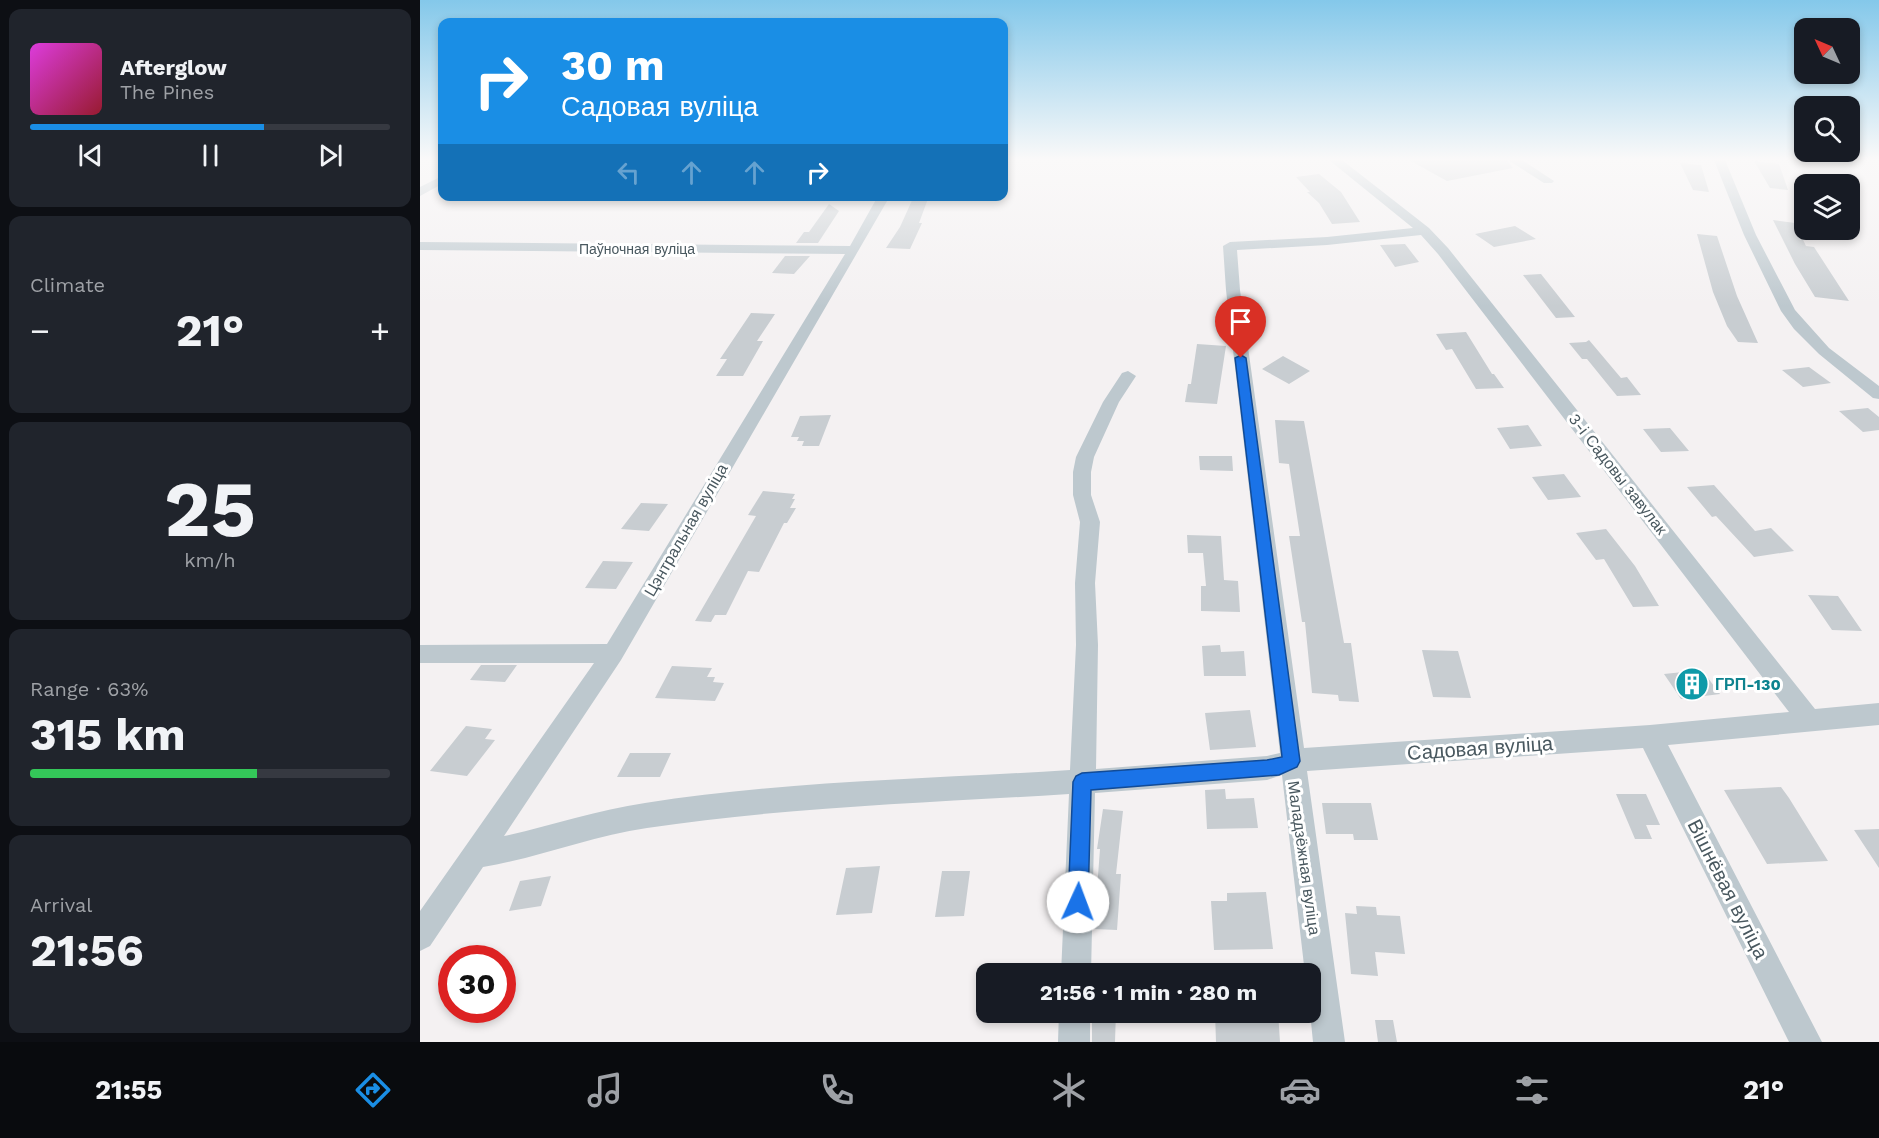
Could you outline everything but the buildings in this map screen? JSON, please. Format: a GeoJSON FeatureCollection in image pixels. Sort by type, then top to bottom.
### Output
{"type":"FeatureCollection","features":[{"type":"Feature","properties":{"kind":"street","name":"Цэнтральная вуліца"},"geometry":{"type":"LineString","coordinates":[[420,936],[613,653],[777,375],[855,250],[877,209]]}},
{"type":"Feature","properties":{"kind":"street","name":"3-і Садовы завулак"},"geometry":{"type":"LineString","coordinates":[[1396,209],[1424,231],[1481,296],[1810,721]]}},
{"type":"Feature","properties":{"kind":"street"},"geometry":{"type":"LineString","coordinates":[[1739,209],[1788,311],[1820,347],[1879,394]]}},
{"type":"Feature","properties":{"kind":"street","name":"Маладзёжная вуліца"},"geometry":{"type":"LineString","coordinates":[[1329,1042],[1291,761],[1233,290],[1230,246],[1327,241],[1424,231]]}},
{"type":"Feature","properties":{"kind":"street","name":"Паўночная вуліца"},"geometry":{"type":"LineString","coordinates":[[420,246],[855,250]]}},
{"type":"Feature","properties":{"kind":"street"},"geometry":{"type":"LineString","coordinates":[[1076,963],[1087,645],[1084,583],[1090,522],[1082,495],[1082,472],[1085,457],[1111,402],[1128,376]]}},
{"type":"Feature","properties":{"kind":"street"},"geometry":{"type":"LineString","coordinates":[[420,654],[613,653]]}},
{"type":"Feature","properties":{"kind":"street","name":"Садовая вуліца"},"geometry":{"type":"LineString","coordinates":[[1082,782],[1279,767],[1291,761],[1650,736],[1879,714]]}},
{"type":"Feature","properties":{"kind":"street","name":"Вішнёвая вуліца"},"geometry":{"type":"LineString","coordinates":[[1650,736],[1806,1042]]}},
{"type":"Feature","properties":{"kind":"street"},"geometry":{"type":"LineString","coordinates":[[475,855],[506,851],[602,824],[645,815],[862,795],[1082,782]]}},
{"type":"Feature","properties":{"kind":"street"},"geometry":{"type":"LineString","coordinates":[[1074,1023],[1074,1042]]}},
{"type":"Feature","properties":{"kind":"place","name":"ГРП-130"},"geometry":{"type":"Point","coordinates":[1692,684]}},
{"type":"Feature","properties":{"kind":"route"},"geometry":{"type":"LineString","coordinates":[[1078,902],[1082,782],[1279,767],[1291,761],[1241,358]]}}]}
